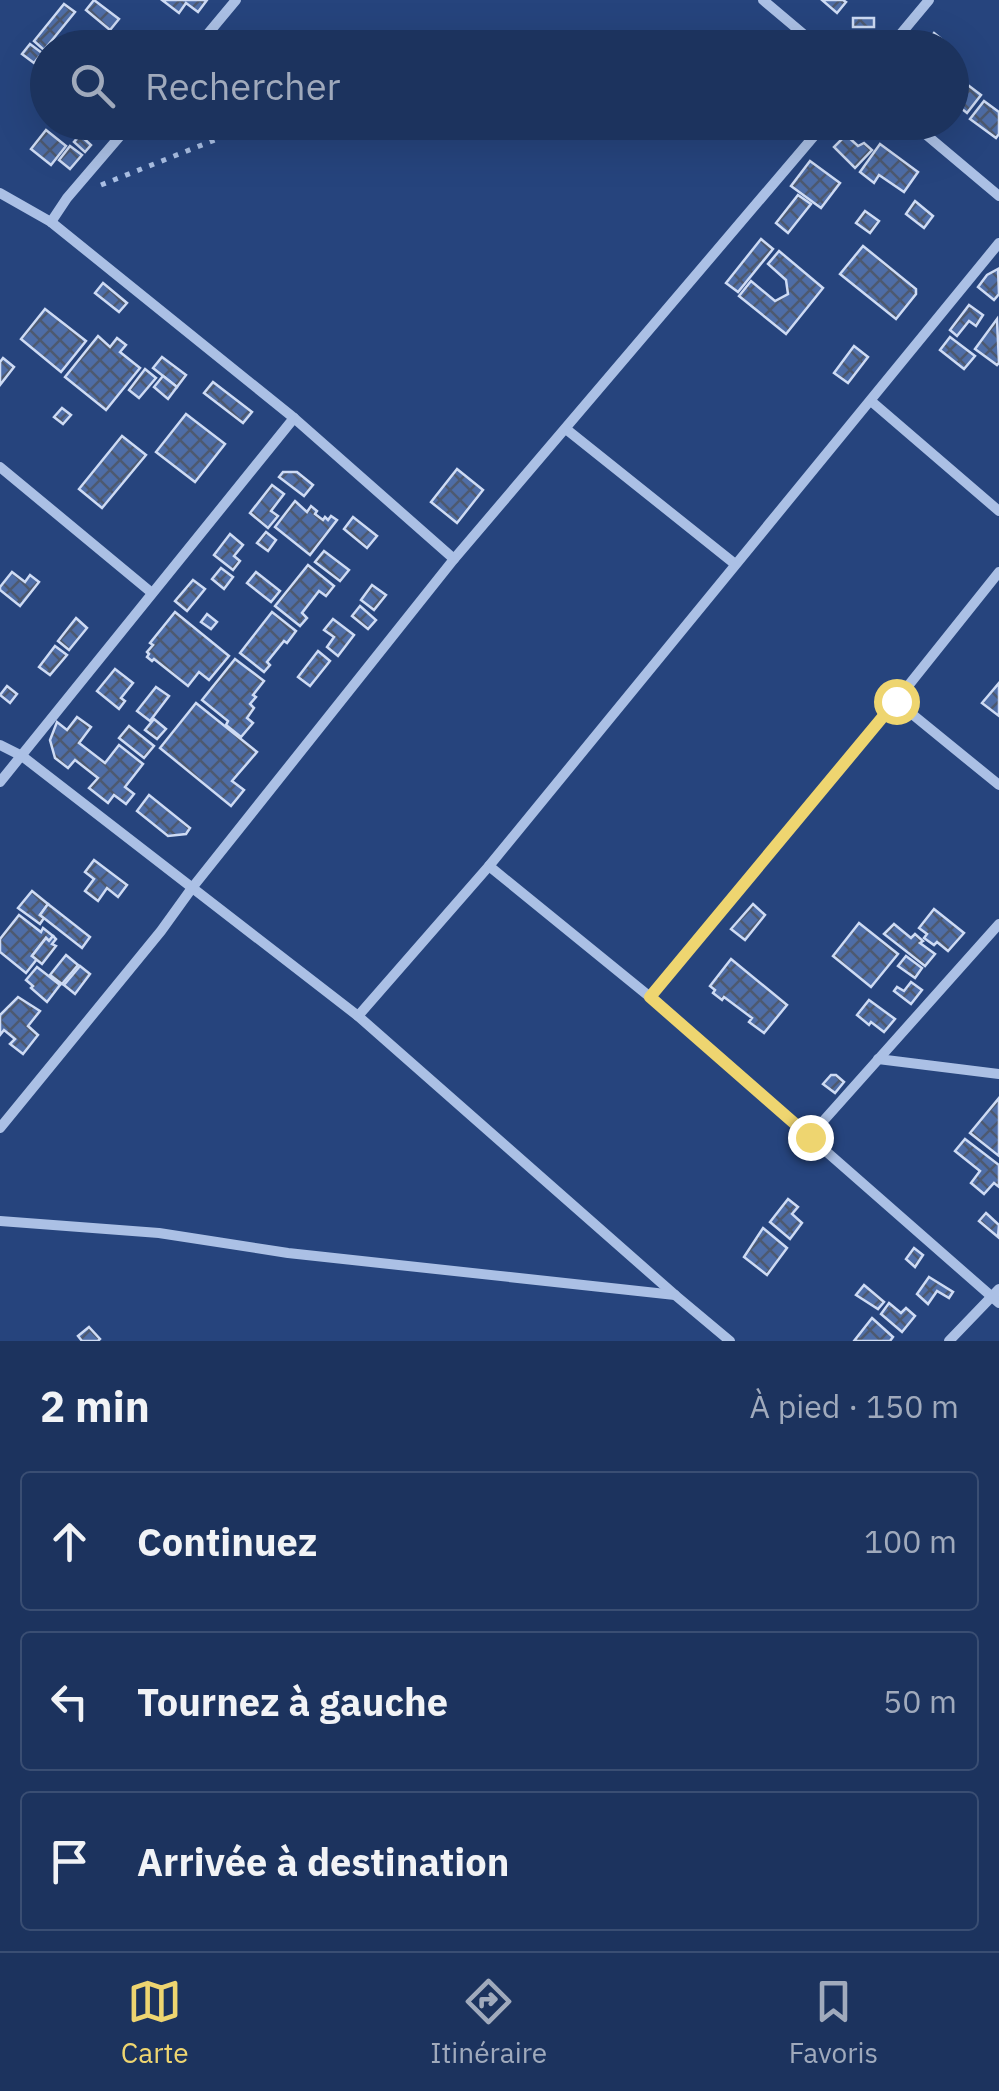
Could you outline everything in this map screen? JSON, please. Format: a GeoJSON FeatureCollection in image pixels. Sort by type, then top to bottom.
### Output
{"type":"FeatureCollection","features":[{"type":"Feature","properties":{"kind":"street"},"geometry":{"type":"LineString","coordinates":[[211,30],[236,0]]}},
{"type":"Feature","properties":{"kind":"street"},"geometry":{"type":"LineString","coordinates":[[764,0],[799,30]]}},
{"type":"Feature","properties":{"kind":"street"},"geometry":{"type":"LineString","coordinates":[[905,30],[929,0]]}},
{"type":"Feature","properties":{"kind":"street"},"geometry":{"type":"LineString","coordinates":[[50,222],[117,140]]}},
{"type":"Feature","properties":{"kind":"street"},"geometry":{"type":"LineString","coordinates":[[0,1128],[454,559],[811,140]]}},
{"type":"Feature","properties":{"kind":"street"},"geometry":{"type":"LineString","coordinates":[[932,140],[999,196]]}},
{"type":"Feature","properties":{"kind":"street"},"geometry":{"type":"LineString","coordinates":[[0,193],[50,222],[294,418],[454,559]]}},
{"type":"Feature","properties":{"kind":"street"},"geometry":{"type":"LineString","coordinates":[[358,1016],[489,866],[999,242]]}},
{"type":"Feature","properties":{"kind":"street"},"geometry":{"type":"LineString","coordinates":[[871,401],[999,511]]}},
{"type":"Feature","properties":{"kind":"street"},"geometry":{"type":"LineString","coordinates":[[0,782],[294,418]]}},
{"type":"Feature","properties":{"kind":"street"},"geometry":{"type":"LineString","coordinates":[[566,430],[735,564]]}},
{"type":"Feature","properties":{"kind":"street"},"geometry":{"type":"LineString","coordinates":[[0,467],[152,593]]}},
{"type":"Feature","properties":{"kind":"street"},"geometry":{"type":"LineString","coordinates":[[650,997],[999,572]]}},
{"type":"Feature","properties":{"kind":"street"},"geometry":{"type":"LineString","coordinates":[[896,701],[999,785]]}},
{"type":"Feature","properties":{"kind":"street"},"geometry":{"type":"LineString","coordinates":[[0,745],[22,756],[358,1016],[730,1341]]}},
{"type":"Feature","properties":{"kind":"street"},"geometry":{"type":"LineString","coordinates":[[489,866],[650,997],[997,1296],[949,1341]]}},
{"type":"Feature","properties":{"kind":"street"},"geometry":{"type":"LineString","coordinates":[[810,1137],[999,924]]}},
{"type":"Feature","properties":{"kind":"street"},"geometry":{"type":"LineString","coordinates":[[878,1060],[999,1074]]}},
{"type":"Feature","properties":{"kind":"street"},"geometry":{"type":"LineString","coordinates":[[0,1221],[159,1233],[288,1252],[674,1295]]}},
{"type":"Feature","properties":{"kind":"path"},"geometry":{"type":"LineString","coordinates":[[102,184],[214,140]]}},
{"type":"Feature","properties":{"kind":"building"},"geometry":{"type":"Polygon","coordinates":[[[94,0],[119,19],[110,30],[86,10],[94,0]]]}},
{"type":"Feature","properties":{"kind":"building"},"geometry":{"type":"Polygon","coordinates":[[[162,0],[207,0],[198,12],[186,3],[179,13],[162,0]]]}},
{"type":"Feature","properties":{"kind":"building"},"geometry":{"type":"Polygon","coordinates":[[[822,0],[843,0],[846,2],[837,13],[822,0]]]}},
{"type":"Feature","properties":{"kind":"building"},"geometry":{"type":"Polygon","coordinates":[[[64,4],[75,12],[60,30],[43,30],[64,4]]]}},
{"type":"Feature","properties":{"kind":"building"},"geometry":{"type":"Polygon","coordinates":[[[853,18],[874,18],[874,27],[853,27],[853,18]]]}},
{"type":"Feature","properties":{"kind":"building"},"geometry":{"type":"Polygon","coordinates":[[[30,44],[30,60],[22,54],[30,44]]]}},
{"type":"Feature","properties":{"kind":"building"},"geometry":{"type":"Polygon","coordinates":[[[969,86],[981,95],[969,110],[969,86]]]}},
{"type":"Feature","properties":{"kind":"building"},"geometry":{"type":"Polygon","coordinates":[[[984,101],[999,112],[996,138],[970,119],[984,101]]]}},
{"type":"Feature","properties":{"kind":"building"},"geometry":{"type":"Polygon","coordinates":[[[38,140],[58,140],[66,146],[51,165],[31,149],[38,140]]]}},
{"type":"Feature","properties":{"kind":"building"},"geometry":{"type":"Polygon","coordinates":[[[86,140],[91,145],[85,152],[74,142],[86,140]]]}},
{"type":"Feature","properties":{"kind":"building"},"geometry":{"type":"Polygon","coordinates":[[[841,140],[851,140],[872,150],[855,168],[834,147],[841,140]]]}},
{"type":"Feature","properties":{"kind":"building"},"geometry":{"type":"Polygon","coordinates":[[[880,144],[918,172],[904,192],[879,175],[874,183],[860,172],[880,144]]]}},
{"type":"Feature","properties":{"kind":"building"},"geometry":{"type":"Polygon","coordinates":[[[70,146],[82,155],[70,169],[59,160],[70,146]]]}},
{"type":"Feature","properties":{"kind":"building"},"geometry":{"type":"Polygon","coordinates":[[[810,161],[840,183],[821,208],[791,186],[810,161]]]}},
{"type":"Feature","properties":{"kind":"building"},"geometry":{"type":"Polygon","coordinates":[[[798,195],[811,204],[788,233],[776,223],[798,195]]]}},
{"type":"Feature","properties":{"kind":"building"},"geometry":{"type":"Polygon","coordinates":[[[915,201],[933,216],[924,228],[906,214],[915,201]]]}},
{"type":"Feature","properties":{"kind":"building"},"geometry":{"type":"Polygon","coordinates":[[[865,211],[879,221],[870,233],[856,223],[865,211]]]}},
{"type":"Feature","properties":{"kind":"building"},"geometry":{"type":"Polygon","coordinates":[[[761,239],[773,249],[738,292],[726,283],[761,239]]]}},
{"type":"Feature","properties":{"kind":"building"},"geometry":{"type":"Polygon","coordinates":[[[863,246],[916,289],[896,319],[840,274],[863,246]]]}},
{"type":"Feature","properties":{"kind":"building"},"geometry":{"type":"Polygon","coordinates":[[[779,251],[823,288],[786,334],[739,296],[751,281],[775,301],[788,294],[786,280],[768,264],[779,251]]]}},
{"type":"Feature","properties":{"kind":"building"},"geometry":{"type":"Polygon","coordinates":[[[998,269],[999,294],[994,300],[978,287],[998,269]]]}},
{"type":"Feature","properties":{"kind":"building"},"geometry":{"type":"Polygon","coordinates":[[[103,283],[127,303],[119,312],[95,293],[103,283]]]}},
{"type":"Feature","properties":{"kind":"building"},"geometry":{"type":"Polygon","coordinates":[[[969,305],[983,315],[976,326],[969,321],[957,336],[950,330],[969,305]]]}},
{"type":"Feature","properties":{"kind":"building"},"geometry":{"type":"Polygon","coordinates":[[[45,309],[86,341],[61,372],[21,339],[45,309]]]}},
{"type":"Feature","properties":{"kind":"building"},"geometry":{"type":"Polygon","coordinates":[[[997,319],[999,363],[997,365],[975,349],[997,319]]]}},
{"type":"Feature","properties":{"kind":"building"},"geometry":{"type":"Polygon","coordinates":[[[98,336],[110,347],[117,338],[126,345],[120,352],[140,368],[106,410],[65,377],[98,336]]]}},
{"type":"Feature","properties":{"kind":"building"},"geometry":{"type":"Polygon","coordinates":[[[950,337],[975,356],[964,369],[940,350],[950,337]]]}},
{"type":"Feature","properties":{"kind":"building"},"geometry":{"type":"Polygon","coordinates":[[[854,346],[868,357],[848,383],[834,373],[854,346]]]}},
{"type":"Feature","properties":{"kind":"building"},"geometry":{"type":"Polygon","coordinates":[[[162,357],[186,375],[177,387],[153,368],[162,357]]]}},
{"type":"Feature","properties":{"kind":"building"},"geometry":{"type":"Polygon","coordinates":[[[3,358],[14,367],[0,385],[0,362],[3,358]]]}},
{"type":"Feature","properties":{"kind":"building"},"geometry":{"type":"Polygon","coordinates":[[[145,369],[156,378],[139,398],[129,390],[145,369]]]}},
{"type":"Feature","properties":{"kind":"building"},"geometry":{"type":"Polygon","coordinates":[[[163,376],[177,387],[168,399],[154,387],[163,376]]]}},
{"type":"Feature","properties":{"kind":"building"},"geometry":{"type":"Polygon","coordinates":[[[213,382],[252,412],[243,423],[204,393],[213,382]]]}},
{"type":"Feature","properties":{"kind":"building"},"geometry":{"type":"Polygon","coordinates":[[[62,408],[71,415],[63,424],[54,417],[62,408]]]}},
{"type":"Feature","properties":{"kind":"building"},"geometry":{"type":"Polygon","coordinates":[[[186,414],[225,444],[195,482],[156,452],[186,414]]]}},
{"type":"Feature","properties":{"kind":"building"},"geometry":{"type":"Polygon","coordinates":[[[122,436],[146,455],[102,508],[79,489],[122,436]]]}},
{"type":"Feature","properties":{"kind":"building"},"geometry":{"type":"Polygon","coordinates":[[[457,469],[483,490],[457,523],[431,502],[457,469]]]}},
{"type":"Feature","properties":{"kind":"building"},"geometry":{"type":"Polygon","coordinates":[[[283,472],[297,472],[313,485],[304,496],[279,477],[283,472]]]}},
{"type":"Feature","properties":{"kind":"building"},"geometry":{"type":"Polygon","coordinates":[[[272,485],[284,494],[271,511],[278,516],[268,528],[250,513],[272,485]]]}},
{"type":"Feature","properties":{"kind":"building"},"geometry":{"type":"Polygon","coordinates":[[[295,501],[307,512],[311,506],[323,520],[331,516],[337,520],[310,555],[275,527],[295,501]]]}},
{"type":"Feature","properties":{"kind":"building"},"geometry":{"type":"Polygon","coordinates":[[[353,517],[377,536],[367,548],[344,529],[353,517]]]}},
{"type":"Feature","properties":{"kind":"building"},"geometry":{"type":"Polygon","coordinates":[[[266,532],[276,540],[268,551],[257,543],[266,532]]]}},
{"type":"Feature","properties":{"kind":"building"},"geometry":{"type":"Polygon","coordinates":[[[230,534],[243,545],[234,556],[240,561],[233,570],[214,555],[230,534]]]}},
{"type":"Feature","properties":{"kind":"building"},"geometry":{"type":"Polygon","coordinates":[[[324,551],[349,570],[340,581],[315,562],[324,551]]]}},
{"type":"Feature","properties":{"kind":"building"},"geometry":{"type":"Polygon","coordinates":[[[308,565],[334,586],[326,596],[319,591],[302,613],[307,618],[300,626],[275,606],[308,565]]]}},
{"type":"Feature","properties":{"kind":"building"},"geometry":{"type":"Polygon","coordinates":[[[221,568],[233,577],[224,589],[212,579],[221,568]]]}},
{"type":"Feature","properties":{"kind":"building"},"geometry":{"type":"Polygon","coordinates":[[[12,572],[25,582],[30,575],[39,582],[20,606],[0,590],[12,572]]]}},
{"type":"Feature","properties":{"kind":"building"},"geometry":{"type":"Polygon","coordinates":[[[256,572],[280,591],[271,602],[247,583],[256,572]]]}},
{"type":"Feature","properties":{"kind":"building"},"geometry":{"type":"Polygon","coordinates":[[[193,580],[205,589],[187,611],[175,601],[193,580]]]}},
{"type":"Feature","properties":{"kind":"building"},"geometry":{"type":"Polygon","coordinates":[[[372,585],[386,595],[374,610],[361,600],[372,585]]]}},
{"type":"Feature","properties":{"kind":"building"},"geometry":{"type":"Polygon","coordinates":[[[360,606],[376,620],[368,629],[352,616],[360,606]]]}},
{"type":"Feature","properties":{"kind":"building"},"geometry":{"type":"Polygon","coordinates":[[[175,612],[229,656],[209,680],[199,672],[188,686],[147,657],[153,645],[150,643],[175,612]]]}},
{"type":"Feature","properties":{"kind":"building"},"geometry":{"type":"Polygon","coordinates":[[[272,612],[296,631],[267,662],[270,665],[264,672],[240,653],[272,612]]]}},
{"type":"Feature","properties":{"kind":"building"},"geometry":{"type":"Polygon","coordinates":[[[207,614],[217,622],[211,629],[201,622],[207,614]]]}},
{"type":"Feature","properties":{"kind":"building"},"geometry":{"type":"Polygon","coordinates":[[[76,618],[87,628],[69,650],[58,641],[76,618]]]}},
{"type":"Feature","properties":{"kind":"building"},"geometry":{"type":"Polygon","coordinates":[[[333,619],[354,635],[338,656],[327,647],[334,637],[324,630],[333,619]]]}},
{"type":"Feature","properties":{"kind":"building"},"geometry":{"type":"Polygon","coordinates":[[[55,646],[67,655],[50,675],[39,667],[55,646]]]}},
{"type":"Feature","properties":{"kind":"building"},"geometry":{"type":"Polygon","coordinates":[[[318,651],[330,661],[310,686],[298,677],[318,651]]]}},
{"type":"Feature","properties":{"kind":"building"},"geometry":{"type":"Polygon","coordinates":[[[235,659],[264,681],[250,704],[254,708],[247,718],[253,723],[241,737],[202,700],[235,659]]]}},
{"type":"Feature","properties":{"kind":"building"},"geometry":{"type":"Polygon","coordinates":[[[115,669],[133,683],[121,698],[125,701],[119,709],[97,691],[115,669]]]}},
{"type":"Feature","properties":{"kind":"building"},"geometry":{"type":"Polygon","coordinates":[[[999,683],[999,716],[982,703],[999,683]]]}},
{"type":"Feature","properties":{"kind":"building"},"geometry":{"type":"Polygon","coordinates":[[[7,686],[17,694],[10,703],[0,695],[7,686]]]}},
{"type":"Feature","properties":{"kind":"building"},"geometry":{"type":"Polygon","coordinates":[[[156,687],[169,696],[150,721],[137,711],[156,687]]]}},
{"type":"Feature","properties":{"kind":"building"},"geometry":{"type":"Polygon","coordinates":[[[196,703],[257,752],[232,781],[244,790],[231,806],[160,748],[196,703]]]}},
{"type":"Feature","properties":{"kind":"building"},"geometry":{"type":"Polygon","coordinates":[[[77,717],[91,727],[79,743],[105,763],[119,745],[143,764],[125,787],[134,794],[126,804],[114,795],[108,803],[89,788],[98,778],[75,760],[68,768],[55,758],[50,740],[57,722],[67,730],[77,717]]]}},
{"type":"Feature","properties":{"kind":"building"},"geometry":{"type":"Polygon","coordinates":[[[154,719],[166,729],[157,739],[145,730],[154,719]]]}},
{"type":"Feature","properties":{"kind":"building"},"geometry":{"type":"Polygon","coordinates":[[[129,726],[154,746],[144,758],[119,738],[129,726]]]}},
{"type":"Feature","properties":{"kind":"building"},"geometry":{"type":"Polygon","coordinates":[[[149,795],[190,828],[186,834],[168,836],[137,811],[149,795]]]}},
{"type":"Feature","properties":{"kind":"building"},"geometry":{"type":"Polygon","coordinates":[[[94,860],[127,885],[118,897],[107,888],[98,901],[85,891],[94,879],[85,872],[94,860]]]}},
{"type":"Feature","properties":{"kind":"building"},"geometry":{"type":"Polygon","coordinates":[[[32,891],[48,904],[40,915],[44,918],[40,924],[18,908],[32,891]]]}},
{"type":"Feature","properties":{"kind":"building"},"geometry":{"type":"Polygon","coordinates":[[[48,904],[90,937],[82,948],[40,915],[48,904]]]}},
{"type":"Feature","properties":{"kind":"building"},"geometry":{"type":"Polygon","coordinates":[[[753,904],[765,915],[745,940],[731,929],[753,904]]]}},
{"type":"Feature","properties":{"kind":"building"},"geometry":{"type":"Polygon","coordinates":[[[934,909],[964,933],[948,951],[924,938],[927,934],[919,928],[934,909]]]}},
{"type":"Feature","properties":{"kind":"building"},"geometry":{"type":"Polygon","coordinates":[[[19,915],[53,936],[49,941],[46,938],[32,956],[37,959],[26,973],[0,952],[0,939],[19,915]]]}},
{"type":"Feature","properties":{"kind":"building"},"geometry":{"type":"Polygon","coordinates":[[[859,923],[898,954],[871,987],[833,956],[859,923]]]}},
{"type":"Feature","properties":{"kind":"building"},"geometry":{"type":"Polygon","coordinates":[[[894,924],[911,938],[915,934],[935,954],[925,966],[884,934],[894,924]]]}},
{"type":"Feature","properties":{"kind":"building"},"geometry":{"type":"Polygon","coordinates":[[[53,936],[56,939],[52,944],[56,946],[42,964],[32,956],[46,938],[49,941],[53,936]]]}},
{"type":"Feature","properties":{"kind":"building"},"geometry":{"type":"Polygon","coordinates":[[[66,955],[78,965],[62,984],[50,975],[66,955]]]}},
{"type":"Feature","properties":{"kind":"building"},"geometry":{"type":"Polygon","coordinates":[[[906,956],[922,968],[915,978],[898,966],[906,956]]]}},
{"type":"Feature","properties":{"kind":"building"},"geometry":{"type":"Polygon","coordinates":[[[731,959],[787,1005],[764,1033],[749,1022],[752,1018],[713,993],[715,990],[710,986],[731,959]]]}},
{"type":"Feature","properties":{"kind":"building"},"geometry":{"type":"Polygon","coordinates":[[[80,966],[90,974],[75,994],[64,985],[80,966]]]}},
{"type":"Feature","properties":{"kind":"building"},"geometry":{"type":"Polygon","coordinates":[[[37,967],[60,985],[47,1002],[26,980],[37,967]]]}},
{"type":"Feature","properties":{"kind":"building"},"geometry":{"type":"Polygon","coordinates":[[[911,982],[922,990],[911,1004],[894,991],[897,987],[904,991],[911,982]]]}},
{"type":"Feature","properties":{"kind":"building"},"geometry":{"type":"Polygon","coordinates":[[[18,997],[40,1011],[28,1026],[38,1035],[23,1054],[10,1044],[15,1039],[4,1030],[0,1035],[0,1015],[18,997]]]}},
{"type":"Feature","properties":{"kind":"building"},"geometry":{"type":"Polygon","coordinates":[[[869,1000],[895,1019],[884,1032],[857,1015],[869,1000]]]}},
{"type":"Feature","properties":{"kind":"building"},"geometry":{"type":"Polygon","coordinates":[[[831,1075],[844,1082],[835,1093],[823,1084],[831,1075]]]}},
{"type":"Feature","properties":{"kind":"building"},"geometry":{"type":"Polygon","coordinates":[[[999,1098],[999,1156],[970,1133],[999,1098]]]}},
{"type":"Feature","properties":{"kind":"building"},"geometry":{"type":"Polygon","coordinates":[[[965,1139],[999,1165],[999,1187],[994,1183],[984,1194],[971,1183],[980,1171],[955,1151],[965,1139]]]}},
{"type":"Feature","properties":{"kind":"building"},"geometry":{"type":"Polygon","coordinates":[[[788,1199],[798,1207],[792,1214],[802,1223],[790,1239],[770,1222],[788,1199]]]}},
{"type":"Feature","properties":{"kind":"building"},"geometry":{"type":"Polygon","coordinates":[[[986,1213],[999,1225],[998,1237],[979,1221],[986,1213]]]}},
{"type":"Feature","properties":{"kind":"building"},"geometry":{"type":"Polygon","coordinates":[[[763,1228],[787,1248],[767,1275],[744,1257],[763,1228]]]}},
{"type":"Feature","properties":{"kind":"building"},"geometry":{"type":"Polygon","coordinates":[[[914,1248],[923,1255],[915,1267],[906,1259],[914,1248]]]}},
{"type":"Feature","properties":{"kind":"building"},"geometry":{"type":"Polygon","coordinates":[[[929,1277],[953,1292],[949,1298],[937,1291],[928,1304],[917,1294],[929,1277]]]}},
{"type":"Feature","properties":{"kind":"building"},"geometry":{"type":"Polygon","coordinates":[[[864,1285],[884,1302],[878,1309],[856,1295],[864,1285]]]}},
{"type":"Feature","properties":{"kind":"building"},"geometry":{"type":"Polygon","coordinates":[[[889,1303],[901,1313],[906,1308],[915,1316],[902,1332],[881,1314],[889,1303]]]}},
{"type":"Feature","properties":{"kind":"building"},"geometry":{"type":"Polygon","coordinates":[[[872,1318],[893,1337],[890,1341],[854,1341],[872,1318]]]}},
{"type":"Feature","properties":{"kind":"building"},"geometry":{"type":"Polygon","coordinates":[[[89,1327],[98,1341],[82,1341],[78,1336],[89,1327]]]}},
{"type":"Feature","properties":{"kind":"route"},"geometry":{"type":"LineString","coordinates":[[810,1137],[650,997],[896,701]]}}]}
